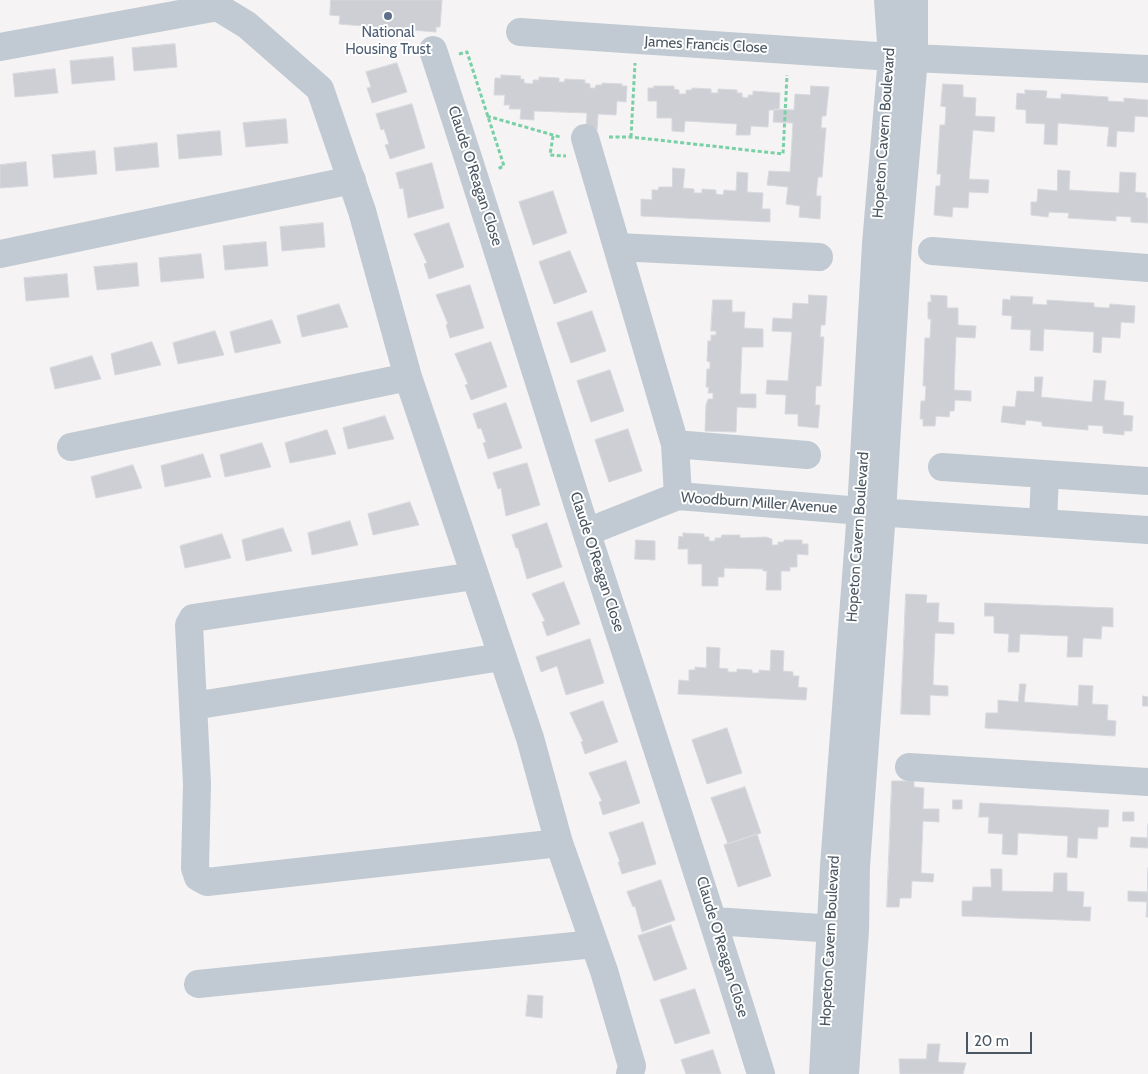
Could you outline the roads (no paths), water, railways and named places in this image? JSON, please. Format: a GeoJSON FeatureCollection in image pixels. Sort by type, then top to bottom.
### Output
{"type":"FeatureCollection","features":[{"type":"Feature","properties":{"kind":"street","name":"Hopeton Cavern Boulevard"},"geometry":{"type":"LineString","coordinates":[[888,0],[903,57]]}},
{"type":"Feature","properties":{"kind":"street","name":"Hopeton Cavern Boulevard"},"geometry":{"type":"LineString","coordinates":[[846,1074],[843,929],[834,866],[871,512],[876,244],[903,57],[914,0]]}},
{"type":"Feature","properties":{"kind":"street"},"geometry":{"type":"LineString","coordinates":[[0,47],[212,4],[247,25],[320,89],[362,211],[408,377],[530,738],[558,843],[594,944],[632,1066],[630,1074]]}},
{"type":"Feature","properties":{"kind":"street","name":"James Francis Close"},"geometry":{"type":"LineString","coordinates":[[520,32],[903,57],[1148,69]]}},
{"type":"Feature","properties":{"kind":"street","name":"Claude O'Reagan Close"},"geometry":{"type":"LineString","coordinates":[[433,50],[476,178],[587,532],[714,921],[761,1074]]}},
{"type":"Feature","properties":{"kind":"street"},"geometry":{"type":"LineString","coordinates":[[585,138],[675,444],[678,496]]}},
{"type":"Feature","properties":{"kind":"street"},"geometry":{"type":"LineString","coordinates":[[0,254],[352,180]]}},
{"type":"Feature","properties":{"kind":"street"},"geometry":{"type":"LineString","coordinates":[[617,246],[819,258]]}},
{"type":"Feature","properties":{"kind":"street"},"geometry":{"type":"LineString","coordinates":[[932,251],[1148,268]]}},
{"type":"Feature","properties":{"kind":"street"},"geometry":{"type":"LineString","coordinates":[[71,447],[408,377]]}},
{"type":"Feature","properties":{"kind":"street"},"geometry":{"type":"LineString","coordinates":[[675,444],[807,455]]}},
{"type":"Feature","properties":{"kind":"street"},"geometry":{"type":"LineString","coordinates":[[942,468],[1148,482]]}},
{"type":"Feature","properties":{"kind":"street"},"geometry":{"type":"LineString","coordinates":[[1043,523],[1045,474]]}},
{"type":"Feature","properties":{"kind":"street","name":"Woodburn Miller Avenue"},"geometry":{"type":"LineString","coordinates":[[587,532],[678,496],[871,512],[1148,530]]}},
{"type":"Feature","properties":{"kind":"street"},"geometry":{"type":"LineString","coordinates":[[474,576],[193,618],[188,626],[197,784],[195,868],[198,878],[207,882],[558,843]]}},
{"type":"Feature","properties":{"kind":"street"},"geometry":{"type":"LineString","coordinates":[[193,706],[501,656]]}},
{"type":"Feature","properties":{"kind":"street"},"geometry":{"type":"LineString","coordinates":[[908,767],[1148,782]]}},
{"type":"Feature","properties":{"kind":"street"},"geometry":{"type":"LineString","coordinates":[[714,921],[843,929]]}},
{"type":"Feature","properties":{"kind":"street","name":"Hopeton Cavern Boulevard"},"geometry":{"type":"LineString","coordinates":[[823,1074],[843,929]]}},
{"type":"Feature","properties":{"kind":"street"},"geometry":{"type":"LineString","coordinates":[[198,984],[594,944]]}},
{"type":"Feature","properties":{"kind":"place","name":"National Housing Trust"},"geometry":{"type":"Point","coordinates":[388,16]}}]}
